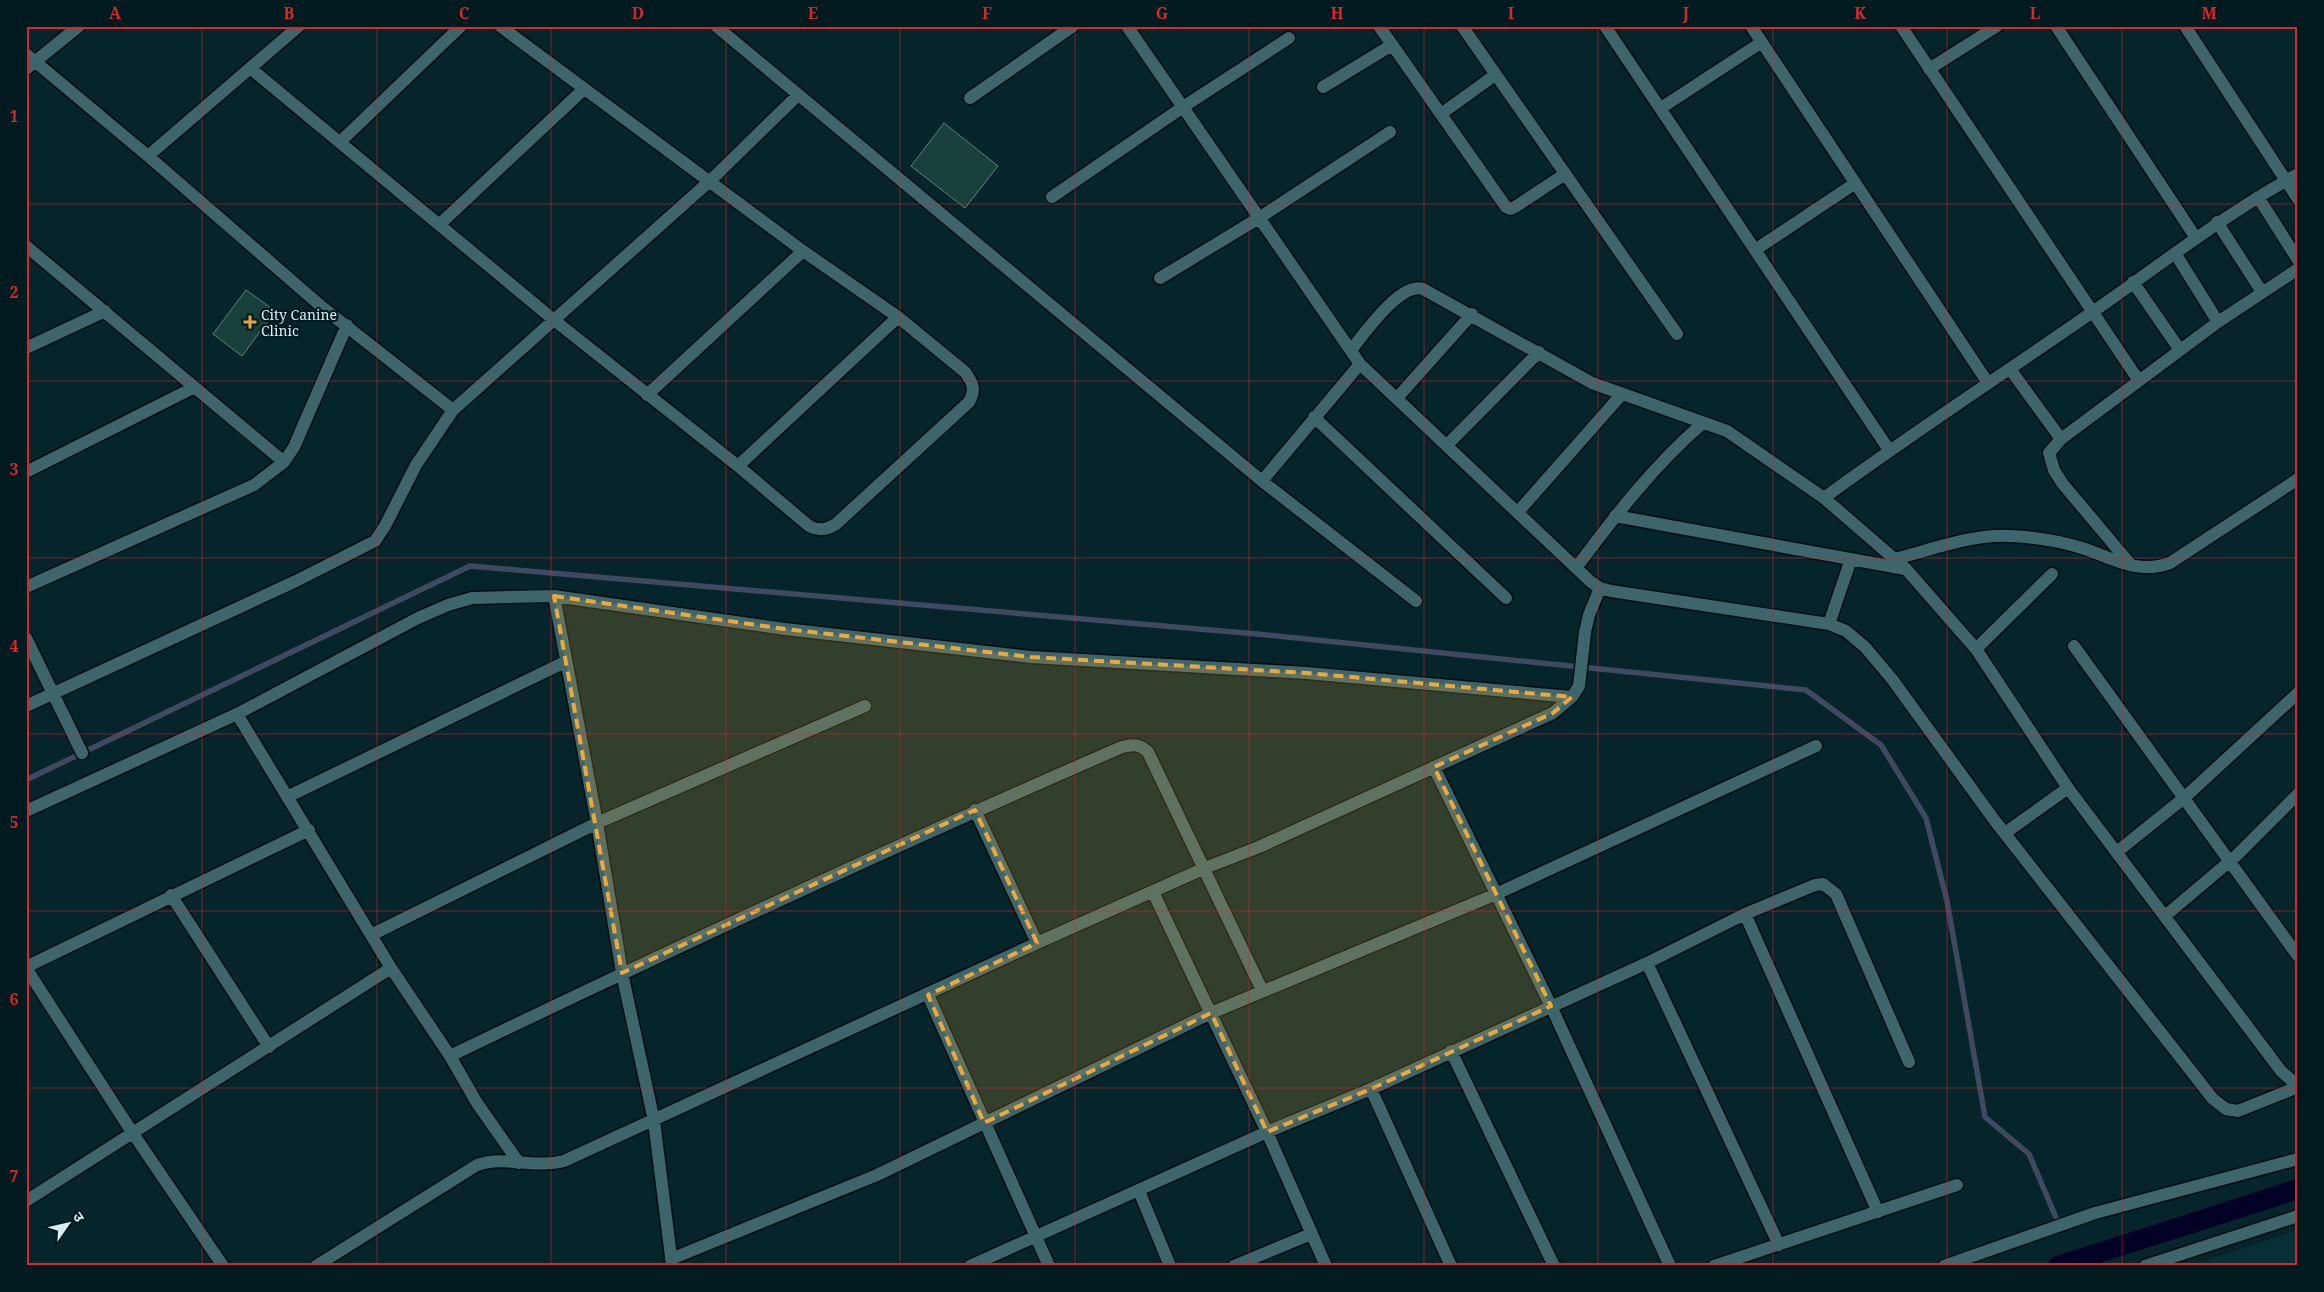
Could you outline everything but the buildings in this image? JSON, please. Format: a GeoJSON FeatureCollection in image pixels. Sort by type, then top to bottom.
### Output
{"type":"FeatureCollection","features":[{"type":"Feature","properties":{"kind":"street"},"geometry":{"type":"LineString","coordinates":[[79,26],[29,62],[148,156],[347,325],[453,410]]}},
{"type":"Feature","properties":{"kind":"street"},"geometry":{"type":"LineString","coordinates":[[148,156],[299,26]]}},
{"type":"Feature","properties":{"kind":"street"},"geometry":{"type":"LineString","coordinates":[[340,142],[461,26]]}},
{"type":"Feature","properties":{"kind":"street"},"geometry":{"type":"LineString","coordinates":[[250,68],[554,320],[738,466],[809,526],[817,530],[829,528],[962,409],[974,394],[969,377],[898,317],[803,251],[711,180],[500,26]]}},
{"type":"Feature","properties":{"kind":"street"},"geometry":{"type":"LineString","coordinates":[[716,26],[1262,481],[1416,601]]}},
{"type":"Feature","properties":{"kind":"street"},"geometry":{"type":"LineString","coordinates":[[970,98],[1073,26]]}},
{"type":"Feature","properties":{"kind":"street"},"geometry":{"type":"LineString","coordinates":[[1127,26],[1360,364],[1576,568],[1600,588],[1829,624],[1846,631],[1865,647],[1892,679],[2005,833],[2214,1099],[2226,1109],[2238,1111],[2298,1086],[2281,1070],[2068,788],[1976,649],[1906,569],[1824,498],[1727,432],[1592,383],[1472,314],[1417,287],[1396,298],[1351,350]]}},
{"type":"Feature","properties":{"kind":"street"},"geometry":{"type":"LineString","coordinates":[[1380,26],[1500,200],[1510,209],[1565,174]]}},
{"type":"Feature","properties":{"kind":"street"},"geometry":{"type":"LineString","coordinates":[[1462,26],[1677,334]]}},
{"type":"Feature","properties":{"kind":"street"},"geometry":{"type":"LineString","coordinates":[[1605,26],[1889,450]]}},
{"type":"Feature","properties":{"kind":"street"},"geometry":{"type":"LineString","coordinates":[[1751,26],[1854,184],[1988,383]]}},
{"type":"Feature","properties":{"kind":"street"},"geometry":{"type":"LineString","coordinates":[[1900,26],[2139,381]]}},
{"type":"Feature","properties":{"kind":"street"},"geometry":{"type":"LineString","coordinates":[[1930,69],[1997,26]]}},
{"type":"Feature","properties":{"kind":"street"},"geometry":{"type":"LineString","coordinates":[[2056,26],[2196,238]]}},
{"type":"Feature","properties":{"kind":"street"},"geometry":{"type":"LineString","coordinates":[[2185,26],[2298,199]]}},
{"type":"Feature","properties":{"kind":"street"},"geometry":{"type":"LineString","coordinates":[[1052,197],[1183,107],[1289,38]]}},
{"type":"Feature","properties":{"kind":"street"},"geometry":{"type":"LineString","coordinates":[[1660,108],[1762,42]]}},
{"type":"Feature","properties":{"kind":"street"},"geometry":{"type":"LineString","coordinates":[[1323,87],[1392,45]]}},
{"type":"Feature","properties":{"kind":"street"},"geometry":{"type":"LineString","coordinates":[[1441,114],[1495,75]]}},
{"type":"Feature","properties":{"kind":"street"},"geometry":{"type":"LineString","coordinates":[[440,224],[584,89]]}},
{"type":"Feature","properties":{"kind":"street"},"geometry":{"type":"LineString","coordinates":[[26,706],[296,581],[375,541],[386,526],[416,465],[453,410],[711,180],[798,95]]}},
{"type":"Feature","properties":{"kind":"street"},"geometry":{"type":"LineString","coordinates":[[1160,278],[1259,218],[1390,132]]}},
{"type":"Feature","properties":{"kind":"street"},"geometry":{"type":"LineString","coordinates":[[1824,498],[1889,450],[2093,312],[2217,222],[2298,174]]}},
{"type":"Feature","properties":{"kind":"street"},"geometry":{"type":"LineString","coordinates":[[1755,250],[1854,184]]}},
{"type":"Feature","properties":{"kind":"street"},"geometry":{"type":"LineString","coordinates":[[2258,196],[2298,260]]}},
{"type":"Feature","properties":{"kind":"street"},"geometry":{"type":"LineString","coordinates":[[2217,222],[2262,292]]}},
{"type":"Feature","properties":{"kind":"street"},"geometry":{"type":"LineString","coordinates":[[26,246],[284,462]]}},
{"type":"Feature","properties":{"kind":"street"},"geometry":{"type":"LineString","coordinates":[[647,395],[803,251]]}},
{"type":"Feature","properties":{"kind":"street"},"geometry":{"type":"LineString","coordinates":[[2175,253],[2218,322]]}},
{"type":"Feature","properties":{"kind":"street"},"geometry":{"type":"LineString","coordinates":[[2131,565],[2054,470],[2049,453],[2061,440],[2180,350],[2218,322],[2298,269]]}},
{"type":"Feature","properties":{"kind":"street"},"geometry":{"type":"LineString","coordinates":[[2133,282],[2180,350]]}},
{"type":"Feature","properties":{"kind":"street"},"geometry":{"type":"LineString","coordinates":[[26,348],[106,312]]}},
{"type":"Feature","properties":{"kind":"street"},"geometry":{"type":"LineString","coordinates":[[1397,398],[1472,314]]}},
{"type":"Feature","properties":{"kind":"street"},"geometry":{"type":"LineString","coordinates":[[738,466],[898,317]]}},
{"type":"Feature","properties":{"kind":"street"},"geometry":{"type":"LineString","coordinates":[[26,587],[254,484],[284,462],[294,447],[347,325]]}},
{"type":"Feature","properties":{"kind":"street"},"geometry":{"type":"LineString","coordinates":[[1447,445],[1538,352]]}},
{"type":"Feature","properties":{"kind":"street"},"geometry":{"type":"LineString","coordinates":[[1262,481],[1360,364]]}},
{"type":"Feature","properties":{"kind":"street"},"geometry":{"type":"LineString","coordinates":[[2010,369],[2061,440]]}},
{"type":"Feature","properties":{"kind":"street"},"geometry":{"type":"LineString","coordinates":[[26,472],[194,388]]}},
{"type":"Feature","properties":{"kind":"street"},"geometry":{"type":"LineString","coordinates":[[1518,512],[1622,394]]}},
{"type":"Feature","properties":{"kind":"street"},"geometry":{"type":"LineString","coordinates":[[1314,417],[1506,598]]}},
{"type":"Feature","properties":{"kind":"street"},"geometry":{"type":"LineString","coordinates":[[1576,568],[1615,516],[1680,443],[1703,423]]}},
{"type":"Feature","properties":{"kind":"street"},"geometry":{"type":"LineString","coordinates":[[1894,559],[1992,536],[2013,536],[2080,547],[2140,569],[2156,568],[2170,563],[2298,479]]}},
{"type":"Feature","properties":{"kind":"street"},"geometry":{"type":"LineString","coordinates":[[1615,516],[1906,569]]}},
{"type":"Feature","properties":{"kind":"street"},"geometry":{"type":"LineString","coordinates":[[1829,624],[1851,559]]}},
{"type":"Feature","properties":{"kind":"street"},"geometry":{"type":"LineString","coordinates":[[1976,649],[2052,574]]}},
{"type":"Feature","properties":{"kind":"street"},"geometry":{"type":"LineString","coordinates":[[316,1266],[477,1165],[490,1161],[549,1165],[564,1161],[928,995],[1037,943],[1206,868],[1259,847],[1552,713],[1576,691],[1585,632],[1589,615],[1600,588]]}},
{"type":"Feature","properties":{"kind":"street"},"geometry":{"type":"LineString","coordinates":[[26,811],[237,714],[448,604],[472,598],[554,596],[785,630],[1031,658],[1307,673],[1576,691]]}},
{"type":"Feature","properties":{"kind":"street"},"geometry":{"type":"LineString","coordinates":[[554,596],[597,823],[622,973],[654,1121],[672,1262],[877,1175],[1211,1013],[1262,990],[1494,895],[1816,746]]}},
{"type":"Feature","properties":{"kind":"street"},"geometry":{"type":"LineString","coordinates":[[26,638],[82,753]]}},
{"type":"Feature","properties":{"kind":"street"},"geometry":{"type":"LineString","coordinates":[[2074,646],[2184,798],[2228,863],[2298,956]]}},
{"type":"Feature","properties":{"kind":"street"},"geometry":{"type":"LineString","coordinates":[[287,797],[566,662]]}},
{"type":"Feature","properties":{"kind":"street"},"geometry":{"type":"LineString","coordinates":[[2118,852],[2184,798],[2298,693]]}},
{"type":"Feature","properties":{"kind":"street"},"geometry":{"type":"LineString","coordinates":[[371,935],[597,823],[865,706]]}},
{"type":"Feature","properties":{"kind":"street"},"geometry":{"type":"LineString","coordinates":[[237,714],[391,968],[450,1056],[477,1103],[519,1163]]}},
{"type":"Feature","properties":{"kind":"street"},"geometry":{"type":"LineString","coordinates":[[450,1056],[622,973],[975,810],[1133,744],[1142,746],[1148,752],[1206,868],[1262,990]]}},
{"type":"Feature","properties":{"kind":"street"},"geometry":{"type":"LineString","coordinates":[[1434,768],[1494,895],[1550,1006],[1670,1266]]}},
{"type":"Feature","properties":{"kind":"street"},"geometry":{"type":"LineString","coordinates":[[2005,833],[2068,788]]}},
{"type":"Feature","properties":{"kind":"street"},"geometry":{"type":"LineString","coordinates":[[2165,916],[2228,863],[2298,794]]}},
{"type":"Feature","properties":{"kind":"street"},"geometry":{"type":"LineString","coordinates":[[975,810],[1037,943]]}},
{"type":"Feature","properties":{"kind":"street"},"geometry":{"type":"LineString","coordinates":[[222,1266],[132,1132],[26,967],[171,895],[309,830]]}},
{"type":"Feature","properties":{"kind":"street"},"geometry":{"type":"LineString","coordinates":[[970,1266],[1035,1235],[1139,1191],[1267,1132],[1370,1089],[1451,1050],[1647,963],[1745,914],[1815,884],[1823,884],[1836,894],[1909,1062]]}},
{"type":"Feature","properties":{"kind":"street"},"geometry":{"type":"LineString","coordinates":[[1153,892],[1267,1132],[1326,1266]]}},
{"type":"Feature","properties":{"kind":"street"},"geometry":{"type":"LineString","coordinates":[[171,895],[269,1047]]}},
{"type":"Feature","properties":{"kind":"street"},"geometry":{"type":"LineString","coordinates":[[1745,914],[1878,1212]]}},
{"type":"Feature","properties":{"kind":"street"},"geometry":{"type":"LineString","coordinates":[[1647,963],[1779,1245]]}},
{"type":"Feature","properties":{"kind":"street"},"geometry":{"type":"LineString","coordinates":[[26,1201],[391,968]]}},
{"type":"Feature","properties":{"kind":"street"},"geometry":{"type":"LineString","coordinates":[[928,995],[1049,1266]]}},
{"type":"Feature","properties":{"kind":"street"},"geometry":{"type":"LineString","coordinates":[[1451,1050],[1554,1266]]}},
{"type":"Feature","properties":{"kind":"street"},"geometry":{"type":"LineString","coordinates":[[1370,1089],[1451,1266]]}},
{"type":"Feature","properties":{"kind":"street"},"geometry":{"type":"LineString","coordinates":[[1944,1266],[2095,1213],[2298,1158]]}},
{"type":"Feature","properties":{"kind":"street"},"geometry":{"type":"LineString","coordinates":[[1714,1266],[1957,1186]]}},
{"type":"Feature","properties":{"kind":"street"},"geometry":{"type":"LineString","coordinates":[[1139,1191],[1170,1266]]}},
{"type":"Feature","properties":{"kind":"street"},"geometry":{"type":"LineString","coordinates":[[2145,1266],[2298,1216]]}},
{"type":"Feature","properties":{"kind":"street"},"geometry":{"type":"LineString","coordinates":[[1234,1266],[1311,1234]]}},
{"type":"Feature","properties":{"kind":"highlighted area"},"geometry":{"type":"Polygon","coordinates":[[[554,596],[785,629],[1031,657],[1307,673],[1572,697],[1553,713],[1434,767],[1551,1006],[1371,1089],[1267,1132],[1211,1013],[984,1123],[928,995],[1037,943],[975,810],[622,973],[554,596]]]}},
{"type":"Feature","properties":{"kind":"shaded area"},"geometry":{"type":"Polygon","coordinates":[[[2298,1230],[2298,1266],[2190,1266],[2298,1230]]]}},
{"type":"Feature","properties":{"kind":"waterway"},"geometry":{"type":"LineString","coordinates":[[26,780],[470,566],[1257,634],[1806,690],[1881,745],[1926,818],[1947,901],[1985,1117],[2029,1154],[2057,1220]]}},
{"type":"Feature","properties":{"kind":"waterway"},"geometry":{"type":"LineString","coordinates":[[2058,1266],[2298,1189]]}},
{"type":"Feature","properties":{"kind":"place","name":"City Canine Clinic"},"geometry":{"type":"Point","coordinates":[250,322]}}]}
